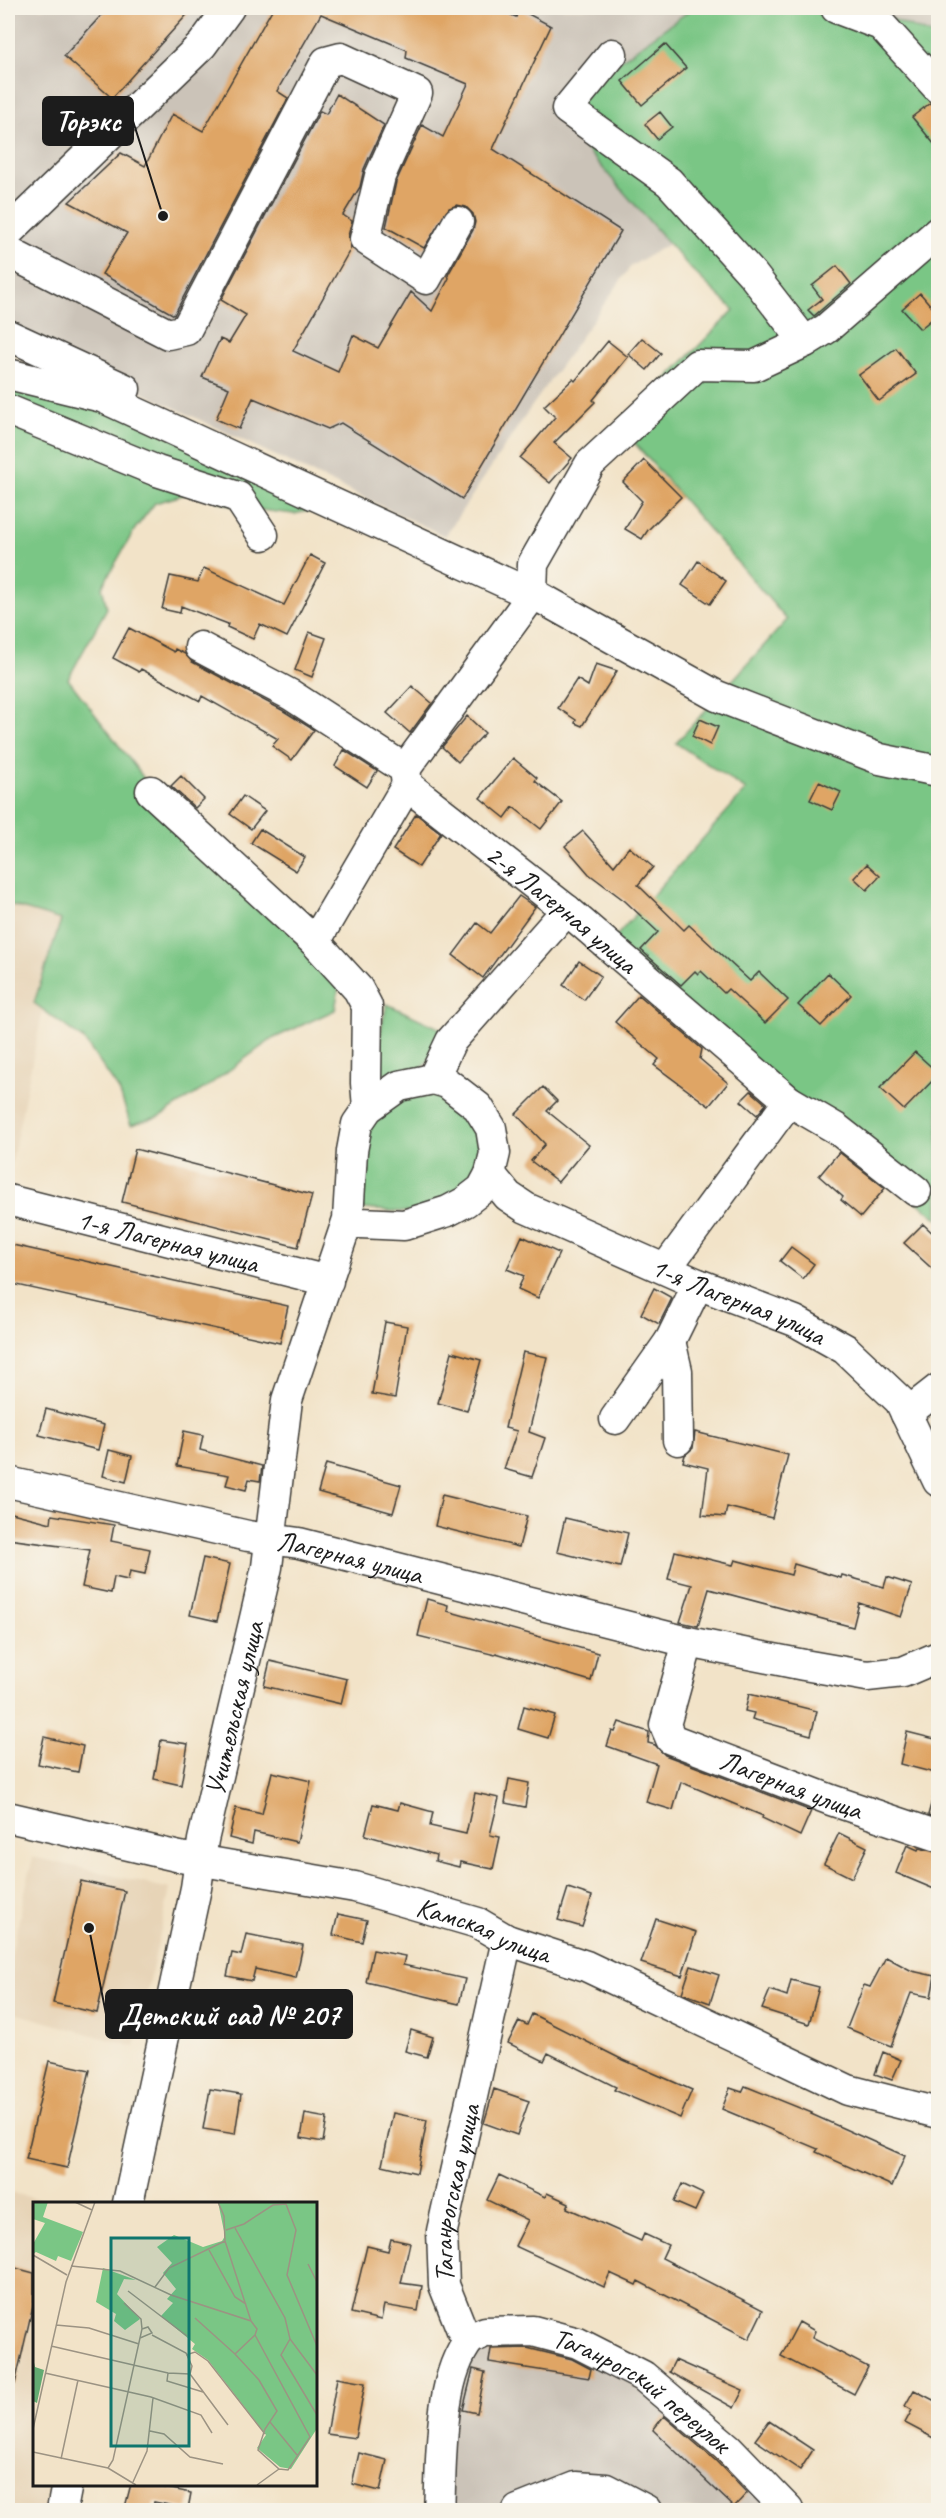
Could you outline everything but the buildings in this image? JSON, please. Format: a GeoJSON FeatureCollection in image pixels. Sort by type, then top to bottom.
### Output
{"type":"FeatureCollection","features":[{"type":"Feature","properties":{"kind":"street"},"geometry":{"type":"LineString","coordinates":[[8,232],[202,45],[229,8]]}},
{"type":"Feature","properties":{"kind":"street"},"geometry":{"type":"LineString","coordinates":[[837,8],[881,25],[939,88]]}},
{"type":"Feature","properties":{"kind":"street"},"geometry":{"type":"LineString","coordinates":[[612,54],[567,109],[669,182],[753,275],[804,342]]}},
{"type":"Feature","properties":{"kind":"street"},"geometry":{"type":"LineString","coordinates":[[8,252],[168,334],[186,330],[326,62],[341,58],[417,93],[380,176],[365,239],[426,279],[458,222]]}},
{"type":"Feature","properties":{"kind":"street"},"geometry":{"type":"LineString","coordinates":[[315,942],[406,777],[532,592],[533,564],[590,464],[697,365],[754,366],[804,342],[826,329],[939,232]]}},
{"type":"Feature","properties":{"kind":"street"},"geometry":{"type":"LineString","coordinates":[[8,335],[184,418]]}},
{"type":"Feature","properties":{"kind":"street"},"geometry":{"type":"LineString","coordinates":[[8,374],[102,398],[504,582],[532,592],[717,696],[880,759],[939,771]]}},
{"type":"Feature","properties":{"kind":"street"},"geometry":{"type":"LineString","coordinates":[[8,410],[157,471],[238,496],[263,535]]}},
{"type":"Feature","properties":{"kind":"street","name":"2-я Лагерная улица"},"geometry":{"type":"LineString","coordinates":[[200,647],[291,695],[406,777],[567,910],[789,1101],[837,1129],[916,1191]]}},
{"type":"Feature","properties":{"kind":"street"},"geometry":{"type":"LineString","coordinates":[[151,791],[315,942],[358,989],[368,1006],[366,1083],[368,1108]]}},
{"type":"Feature","properties":{"kind":"street"},"geometry":{"type":"LineString","coordinates":[[433,1079],[451,1041],[567,910]]}},
{"type":"Feature","properties":{"kind":"street"},"geometry":{"type":"LineString","coordinates":[[433,1079],[447,1083],[478,1107],[491,1128],[495,1153],[490,1174],[482,1189],[465,1202],[422,1221],[384,1226],[348,1219],[352,1151],[357,1124],[368,1108],[399,1086],[433,1079]]}},
{"type":"Feature","properties":{"kind":"street"},"geometry":{"type":"LineString","coordinates":[[666,1268],[789,1101]]}},
{"type":"Feature","properties":{"kind":"street","name":"1-я Лагерная улица"},"geometry":{"type":"LineString","coordinates":[[490,1174],[508,1196],[526,1208],[698,1284],[795,1321],[846,1349],[900,1401],[939,1481]]}},
{"type":"Feature","properties":{"kind":"street","name":"1-я Лагерная улица"},"geometry":{"type":"LineString","coordinates":[[8,1200],[328,1281]]}},
{"type":"Feature","properties":{"kind":"street","name":"Учительская улица"},"geometry":{"type":"LineString","coordinates":[[128,2202],[194,1900],[199,1860],[267,1567],[287,1400],[348,1219]]}},
{"type":"Feature","properties":{"kind":"street"},"geometry":{"type":"LineString","coordinates":[[615,1419],[670,1341],[698,1284]]}},
{"type":"Feature","properties":{"kind":"street"},"geometry":{"type":"LineString","coordinates":[[670,1341],[677,1371],[678,1440]]}},
{"type":"Feature","properties":{"kind":"street"},"geometry":{"type":"LineString","coordinates":[[906,1414],[939,1389]]}},
{"type":"Feature","properties":{"kind":"street","name":"Лагерная улица"},"geometry":{"type":"LineString","coordinates":[[8,1482],[248,1536],[299,1543],[688,1642],[867,1676],[903,1672],[939,1657]]}},
{"type":"Feature","properties":{"kind":"street","name":"Лагерная улица"},"geometry":{"type":"LineString","coordinates":[[688,1642],[665,1725],[671,1739],[831,1800],[939,1836]]}},
{"type":"Feature","properties":{"kind":"street","name":"Камская улица"},"geometry":{"type":"LineString","coordinates":[[8,1817],[199,1860],[355,1887],[478,1923],[507,1940],[586,1966],[848,2090],[939,2113]]}},
{"type":"Feature","properties":{"kind":"street","name":"Таганрогская улица"},"geometry":{"type":"LineString","coordinates":[[470,2339],[462,2330],[444,2285],[442,2231],[507,1940]]}},
{"type":"Feature","properties":{"kind":"street","name":"Таганрогский переулок"},"geometry":{"type":"LineString","coordinates":[[470,2339],[485,2332],[533,2331],[578,2343],[643,2376],[728,2448],[788,2511]]}},
{"type":"Feature","properties":{"kind":"street"},"geometry":{"type":"LineString","coordinates":[[439,2511],[446,2401],[462,2350],[470,2339]]}},
{"type":"Feature","properties":{"kind":"street"},"geometry":{"type":"LineString","coordinates":[[62,2511],[68,2485]]}},
{"type":"Feature","properties":{"kind":"street"},"geometry":{"type":"LineString","coordinates":[[518,2511],[576,2487],[606,2489],[646,2511]]}},
{"type":"Feature","properties":{"kind":"shaded area"},"geometry":{"type":"Polygon","coordinates":[[[8,8],[693,8],[552,110],[674,241],[631,266],[529,410],[445,536],[8,329],[8,8]]]}},
{"type":"Feature","properties":{"kind":"shaded area"},"geometry":{"type":"Polygon","coordinates":[[[865,8],[938,8],[938,38],[865,8]]]}},
{"type":"Feature","properties":{"kind":"shaded area"},"geometry":{"type":"Polygon","coordinates":[[[8,904],[61,920],[8,1180],[8,904]]]}},
{"type":"Feature","properties":{"kind":"shaded area"},"geometry":{"type":"Polygon","coordinates":[[[33,1857],[170,1889],[135,2047],[8,2011],[8,1968],[33,1857]]]}},
{"type":"Feature","properties":{"kind":"shaded area"},"geometry":{"type":"Polygon","coordinates":[[[8,2192],[51,2202],[33,2202],[33,2485],[55,2485],[50,2510],[8,2510],[8,2192]]]}},
{"type":"Feature","properties":{"kind":"shaded area"},"geometry":{"type":"Polygon","coordinates":[[[535,2339],[639,2380],[778,2510],[445,2510],[451,2402],[476,2345],[535,2339]]]}},
{"type":"Feature","properties":{"kind":"green space"},"geometry":{"type":"Polygon","coordinates":[[[693,8],[865,8],[938,38],[938,1219],[603,948],[746,790],[676,743],[787,620],[620,426],[734,310],[691,269],[552,110],[693,8]]]}},
{"type":"Feature","properties":{"kind":"green space"},"geometry":{"type":"Polygon","coordinates":[[[8,383],[99,404],[326,507],[294,514],[235,507],[193,492],[155,503],[135,529],[102,587],[107,608],[68,679],[143,777],[146,793],[340,981],[335,1010],[272,1039],[205,1088],[161,1116],[131,1125],[119,1090],[84,1040],[34,1003],[61,920],[8,904],[8,383]]]}},
{"type":"Feature","properties":{"kind":"green space"},"geometry":{"type":"Polygon","coordinates":[[[387,1004],[450,1033],[419,1072],[401,1077],[382,1073],[376,1064],[387,1004]]]}},
{"type":"Feature","properties":{"kind":"green space"},"geometry":{"type":"Polygon","coordinates":[[[426,1088],[475,1113],[488,1155],[471,1186],[417,1213],[364,1209],[358,1200],[367,1127],[385,1108],[426,1088]]]}},
{"type":"Feature","properties":{"kind":"place","name":"Торэкс"},"geometry":{"type":"Point","coordinates":[163,216]}},
{"type":"Feature","properties":{"kind":"place","name":"Детский сад № 207"},"geometry":{"type":"Point","coordinates":[89,1928]}}]}
